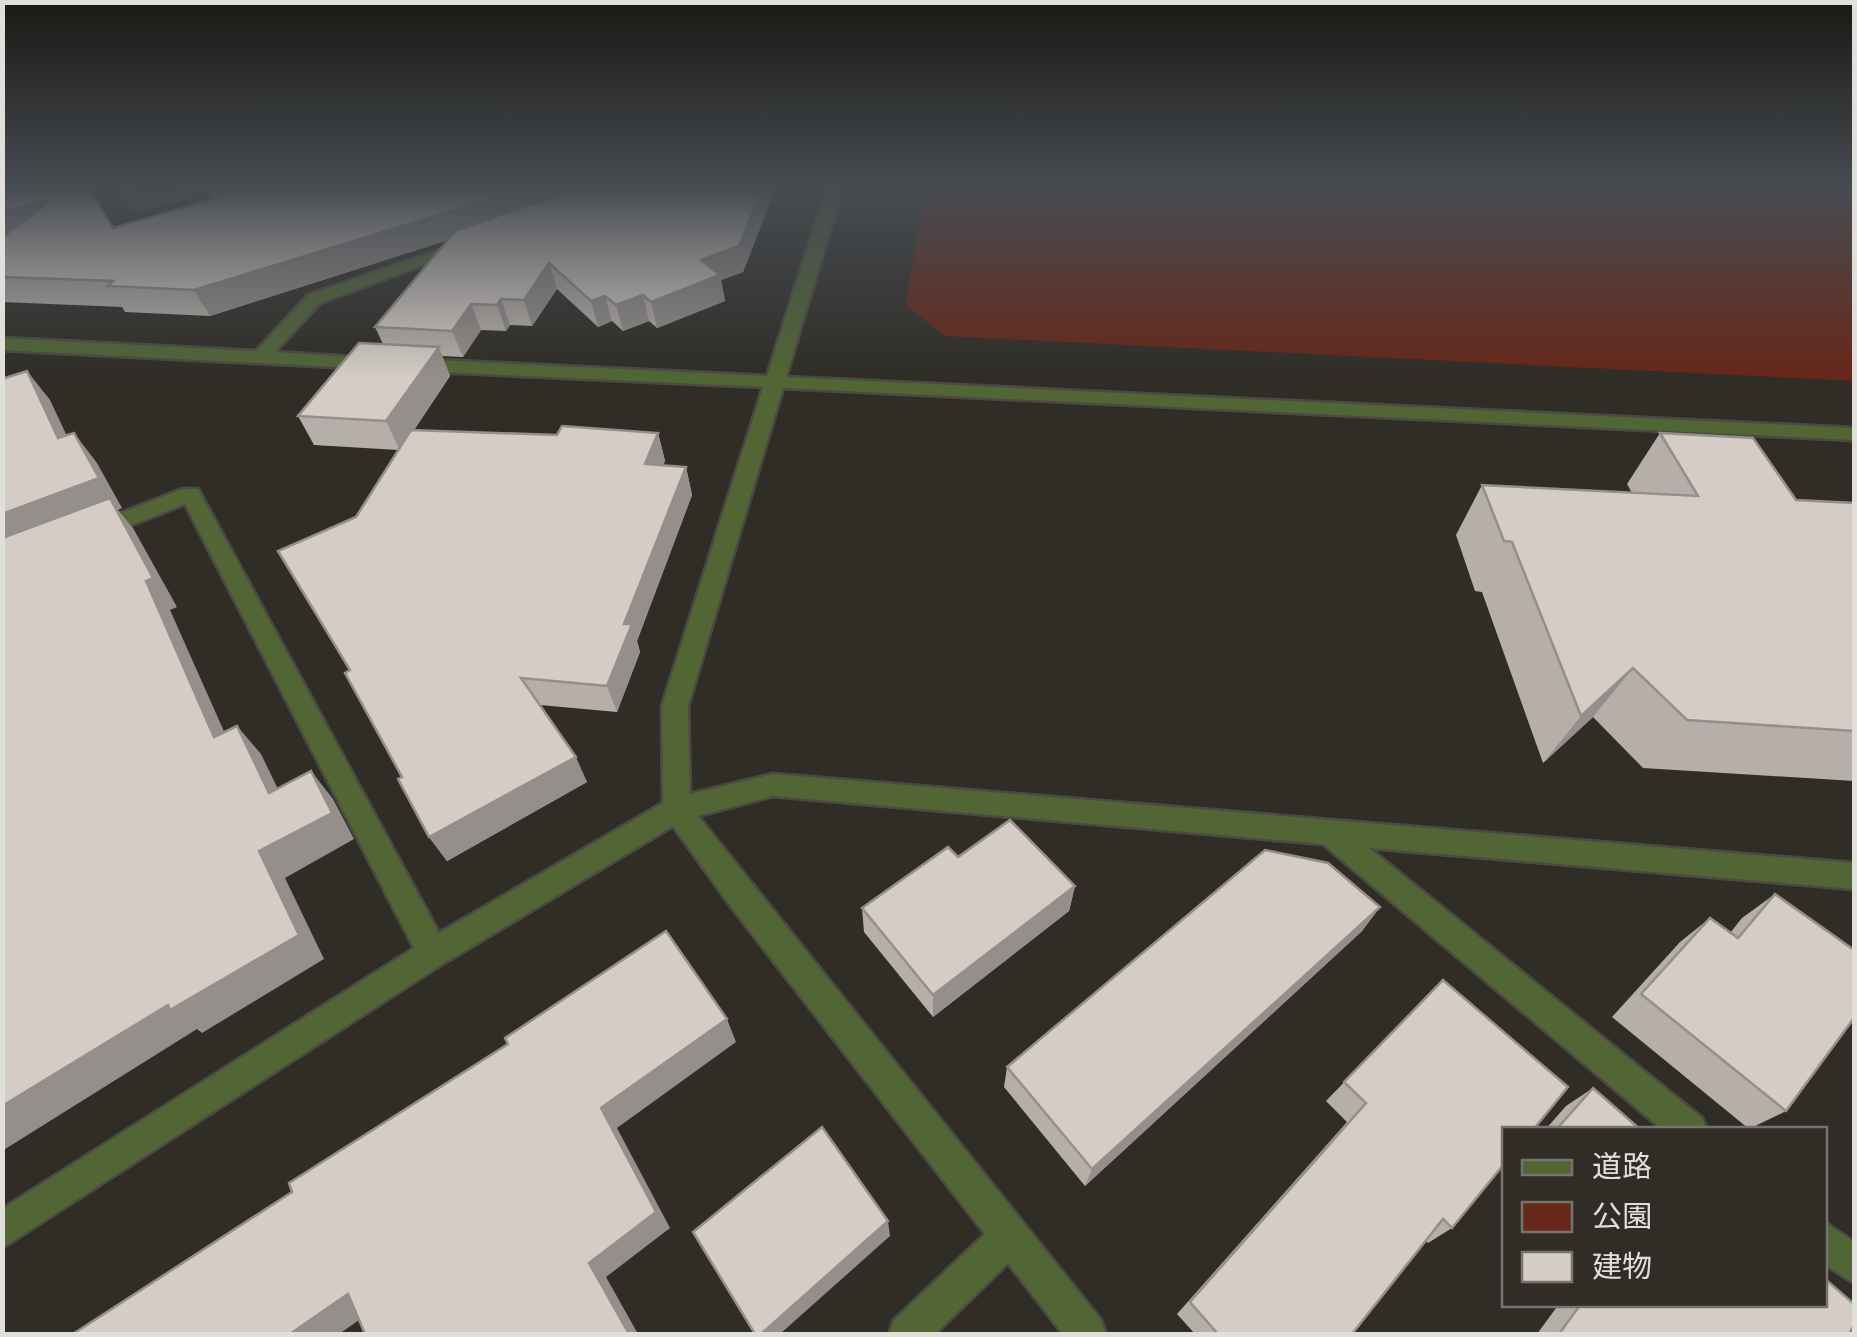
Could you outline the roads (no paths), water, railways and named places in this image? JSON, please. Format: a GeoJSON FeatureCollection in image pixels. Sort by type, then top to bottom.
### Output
{"type":"FeatureCollection","features":[{"type":"Feature","properties":{"kind":"street"},"geometry":{"type":"LineString","coordinates":[[260,358],[314,299],[449,252]]}},
{"type":"Feature","properties":{"kind":"street"},"geometry":{"type":"LineString","coordinates":[[814,252],[675,706],[677,809],[1087,1334]]}},
{"type":"Feature","properties":{"kind":"street"},"geometry":{"type":"LineString","coordinates":[[2,344],[1854,434]]}},
{"type":"Feature","properties":{"kind":"street"},"geometry":{"type":"LineString","coordinates":[[71,542],[190,494],[433,953]]}},
{"type":"Feature","properties":{"kind":"street"},"geometry":{"type":"LineString","coordinates":[[2,1230],[433,953],[677,809],[773,784],[1854,876]]}},
{"type":"Feature","properties":{"kind":"street"},"geometry":{"type":"LineString","coordinates":[[1328,831],[1686,1127]]}},
{"type":"Feature","properties":{"kind":"street"},"geometry":{"type":"LineString","coordinates":[[908,1334],[1008,1237]]}},
{"type":"Feature","properties":{"kind":"street"},"geometry":{"type":"LineString","coordinates":[[1827,1242],[1854,1265]]}}]}
